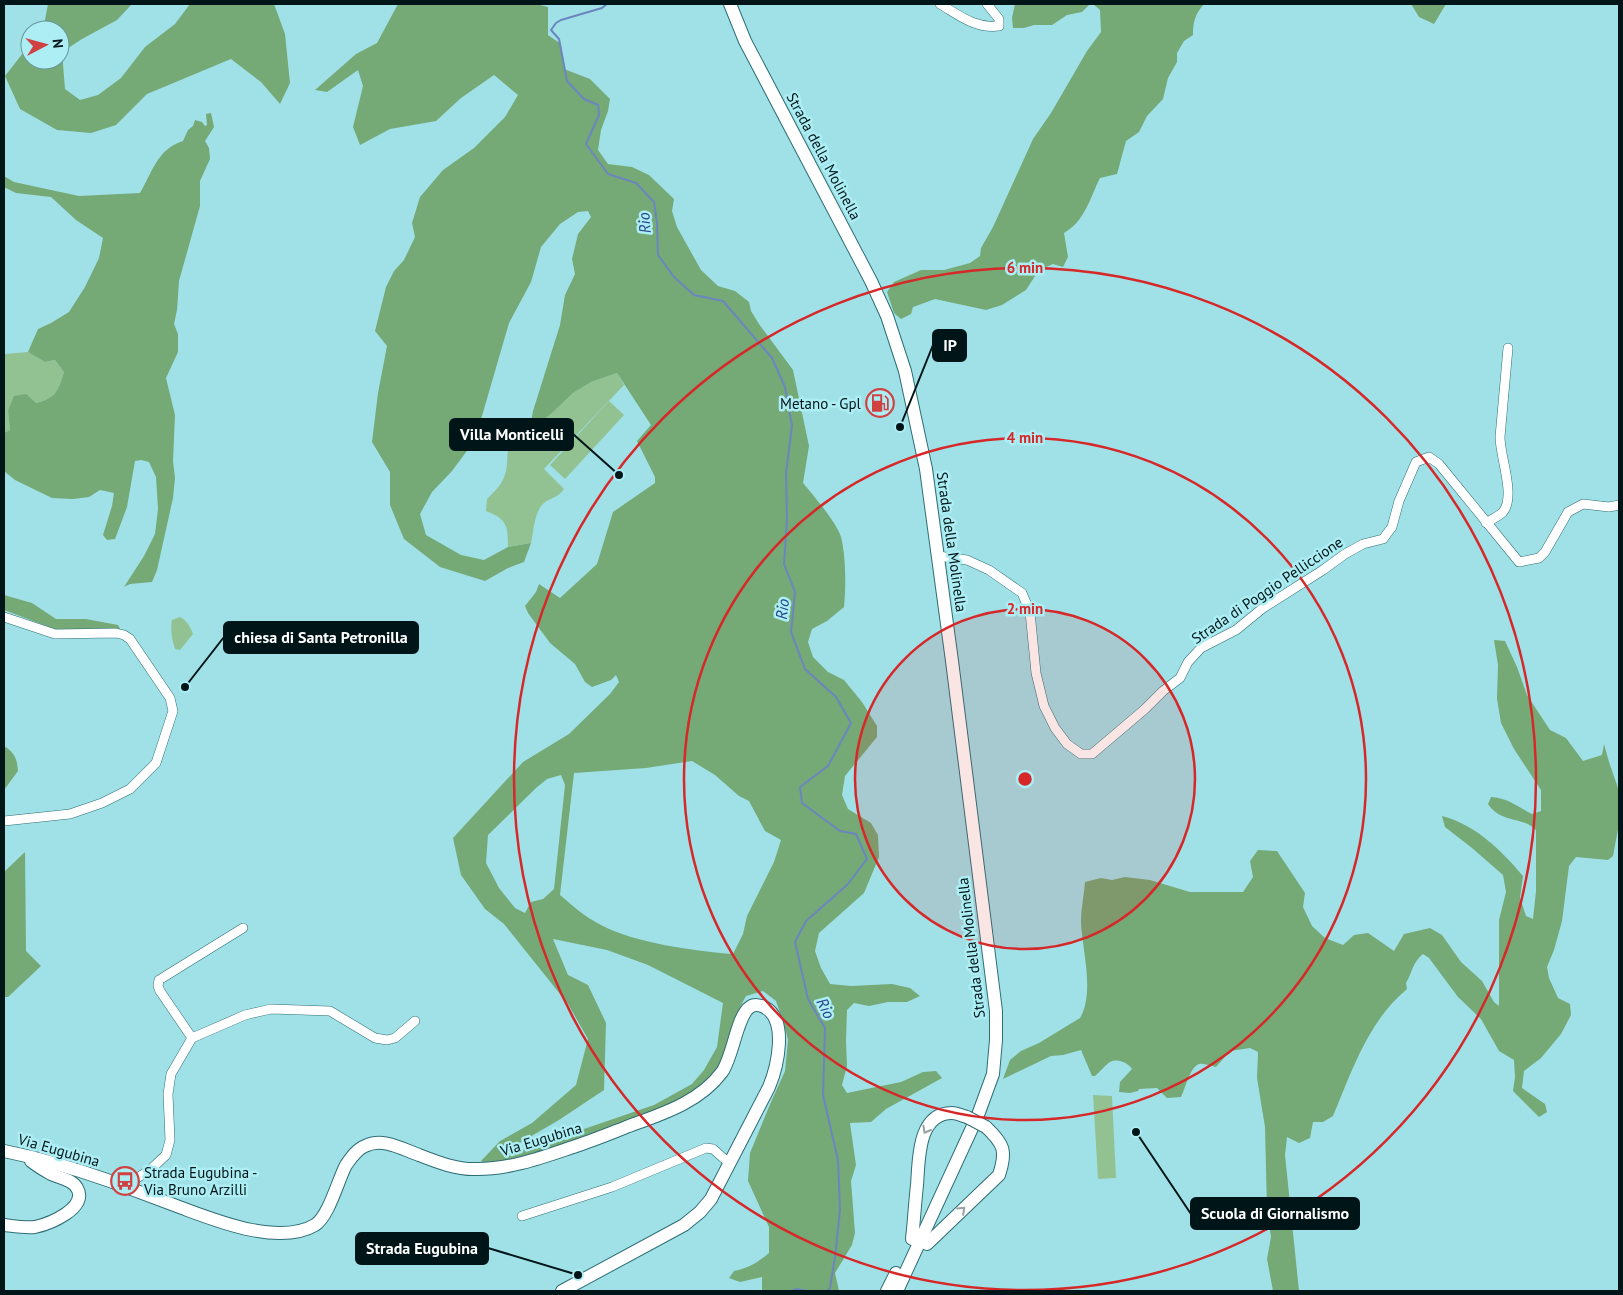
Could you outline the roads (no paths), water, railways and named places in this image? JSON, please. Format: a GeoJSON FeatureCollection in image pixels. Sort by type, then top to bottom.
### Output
{"type":"FeatureCollection","features":[{"type":"Feature","properties":{"kind":"street","name":"Strada della Molinella"},"geometry":{"type":"LineString","coordinates":[[730,4],[745,41],[871,281],[887,316],[910,392],[926,469],[996,1011],[993,1074],[978,1115],[890,1290]]}},
{"type":"Feature","properties":{"kind":"street"},"geometry":{"type":"LineString","coordinates":[[940,4],[974,24],[989,27],[998,26],[999,18],[987,4]]}},
{"type":"Feature","properties":{"kind":"street"},"geometry":{"type":"LineString","coordinates":[[1486,523],[1503,511],[1509,497],[1500,450],[1508,348]]}},
{"type":"Feature","properties":{"kind":"street","name":"Strada di Poggio Pelliccione"},"geometry":{"type":"LineString","coordinates":[[938,556],[967,560],[989,570],[1022,593],[1030,612],[1036,673],[1044,706],[1055,728],[1067,744],[1081,754],[1092,754],[1180,678],[1188,662],[1201,648],[1236,630],[1262,608],[1345,554],[1363,544],[1383,539],[1392,527],[1402,493],[1416,462],[1429,457],[1439,464],[1519,562],[1539,558],[1545,552],[1568,512],[1582,504],[1609,507],[1619,506]]}},
{"type":"Feature","properties":{"kind":"street"},"geometry":{"type":"LineString","coordinates":[[4,617],[55,634],[116,633],[124,635],[130,639],[170,698],[173,711],[156,763],[130,789],[102,803],[70,814],[4,821]]}},
{"type":"Feature","properties":{"kind":"street"},"geometry":{"type":"LineString","coordinates":[[192,1038],[160,991],[158,986],[159,980],[243,928]]}},
{"type":"Feature","properties":{"kind":"street","name":"Via Eugubina"},"geometry":{"type":"LineString","coordinates":[[4,1151],[24,1155],[124,1186],[247,1230],[300,1231],[316,1224],[325,1214],[346,1165],[351,1157],[364,1146],[385,1143],[459,1168],[475,1170],[502,1168],[532,1161],[640,1122],[680,1106],[702,1093],[723,1071],[731,1054],[743,1015],[750,1006],[758,1005],[769,1010],[778,1030],[779,1049],[775,1072],[711,1199],[700,1212],[684,1225],[562,1291]]}},
{"type":"Feature","properties":{"kind":"street"},"geometry":{"type":"LineString","coordinates":[[124,1186],[150,1170],[166,1155],[170,1140],[168,1094],[171,1074],[192,1038],[245,1015],[271,1009],[330,1011],[375,1038],[386,1040],[395,1038],[415,1021]]}},
{"type":"Feature","properties":{"kind":"street"},"geometry":{"type":"LineString","coordinates":[[890,1290],[912,1239],[923,1134],[931,1123],[941,1115],[953,1113],[967,1117],[986,1127],[997,1138],[1003,1148],[1003,1162],[999,1175],[927,1244]]}},
{"type":"Feature","properties":{"kind":"street"},"geometry":{"type":"LineString","coordinates":[[522,1216],[612,1187],[706,1148],[712,1149],[730,1164]]}},
{"type":"Feature","properties":{"kind":"street"},"geometry":{"type":"LineString","coordinates":[[4,1225],[34,1227],[54,1221],[74,1208],[79,1196],[77,1188],[68,1180],[52,1175],[24,1155]]}},
{"type":"Feature","properties":{"kind":"street","name":"Strada della Molinella"},"geometry":{"type":"LineString","coordinates":[[912,1239],[932,1194],[954,1166]]}},
{"type":"Feature","properties":{"kind":"street","name":"Strada della Molinella"},"geometry":{"type":"LineString","coordinates":[[904,1291],[948,1197],[954,1166]]}},
{"type":"Feature","properties":{"kind":"waterway","name":"Rio"},"geometry":{"type":"LineString","coordinates":[[607,4],[602,8],[561,20],[551,30],[559,39],[567,81],[584,99],[598,105],[599,115],[586,144],[608,174],[636,183],[654,202],[658,255],[674,277],[694,295],[723,301],[772,358],[785,387],[792,426],[786,473],[787,519],[784,564],[795,592],[791,632],[805,669],[836,697],[851,723],[828,766],[800,787],[802,803],[840,831],[856,834],[867,859],[847,885],[806,921],[795,942],[808,999],[825,1028],[823,1095],[838,1160],[840,1210],[835,1257],[830,1288],[827,1291]]}},
{"type":"Feature","properties":{"kind":"waterway","name":"Rio"},"geometry":{"type":"LineString","coordinates":[[791,1291],[797,1289],[807,1291]]}},
{"type":"Feature","properties":{"kind":"place","name":"Metano - Gpl"},"geometry":{"type":"Point","coordinates":[880,403]}},
{"type":"Feature","properties":{"kind":"place","name":"IP"},"geometry":{"type":"Point","coordinates":[900,427]}},
{"type":"Feature","properties":{"kind":"place","name":"Villa Monticelli"},"geometry":{"type":"Point","coordinates":[619,475]}},
{"type":"Feature","properties":{"kind":"place","name":"chiesa di Santa Petronilla"},"geometry":{"type":"Point","coordinates":[185,687]}},
{"type":"Feature","properties":{"kind":"place","name":"Scuola di Giornalismo"},"geometry":{"type":"Point","coordinates":[1136,1132]}},
{"type":"Feature","properties":{"kind":"place","name":"Strada Eugubina - Via Bruno Arzilli"},"geometry":{"type":"Point","coordinates":[125,1181]}},
{"type":"Feature","properties":{"kind":"place","name":"Strada Eugubina"},"geometry":{"type":"Point","coordinates":[578,1275]}}]}
